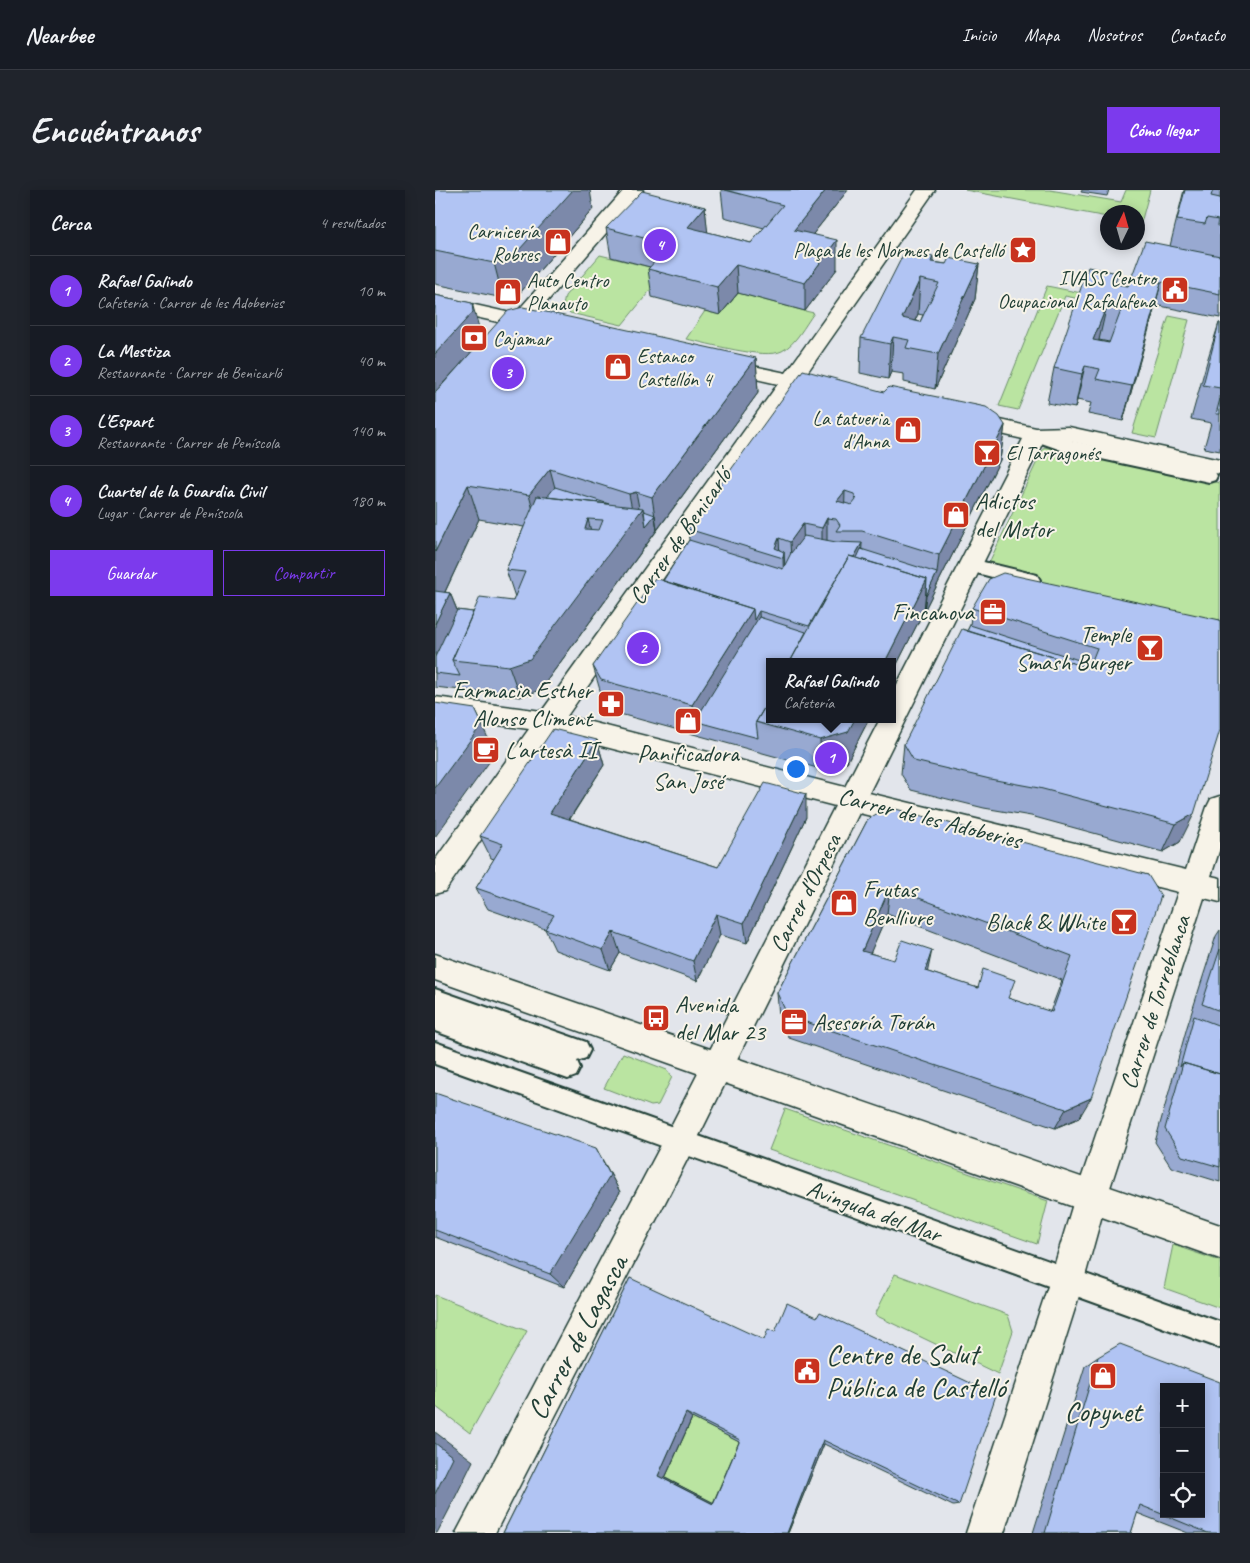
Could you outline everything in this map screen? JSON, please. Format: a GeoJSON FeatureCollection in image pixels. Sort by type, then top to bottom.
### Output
{"type":"FeatureCollection","features":[{"type":"Feature","properties":{"kind":"street","name":"Carrer de Benicarló"},"geometry":{"type":"LineString","coordinates":[[435,882],[926,190]]}},
{"type":"Feature","properties":{"kind":"street"},"geometry":{"type":"LineString","coordinates":[[497,347],[627,191]]}},
{"type":"Feature","properties":{"kind":"street"},"geometry":{"type":"LineString","coordinates":[[435,302],[559,330]]}},
{"type":"Feature","properties":{"kind":"street"},"geometry":{"type":"LineString","coordinates":[[701,361],[829,389]]}},
{"type":"Feature","properties":{"kind":"street"},"geometry":{"type":"LineString","coordinates":[[951,416],[1036,435],[1069,434],[1214,472]]}},
{"type":"Feature","properties":{"kind":"street","name":"Carrer d'Orpesa"},"geometry":{"type":"LineString","coordinates":[[896,714],[1036,435]]}},
{"type":"Feature","properties":{"kind":"street"},"geometry":{"type":"LineString","coordinates":[[965,575],[1040,592]]}},
{"type":"Feature","properties":{"kind":"street","name":"Carrer de les Adoberies"},"geometry":{"type":"LineString","coordinates":[[435,707],[549,722],[853,800],[1208,886]]}},
{"type":"Feature","properties":{"kind":"street","name":"Carrer d'Orpesa"},"geometry":{"type":"LineString","coordinates":[[718,1066],[891,723]]}},
{"type":"Feature","properties":{"kind":"street","name":"Carrer de Torreblanca"},"geometry":{"type":"LineString","coordinates":[[1091,1197],[1208,886],[1220,807]]}},
{"type":"Feature","properties":{"kind":"street"},"geometry":{"type":"LineString","coordinates":[[435,967],[1220,1242]]}},
{"type":"Feature","properties":{"kind":"street"},"geometry":{"type":"LineString","coordinates":[[681,1141],[718,1066]]}},
{"type":"Feature","properties":{"kind":"street","name":"Carrer de Lagasca"},"geometry":{"type":"LineString","coordinates":[[475,1533],[681,1141]]}},
{"type":"Feature","properties":{"kind":"street"},"geometry":{"type":"LineString","coordinates":[[985,1533],[1067,1280],[1091,1197]]}},
{"type":"Feature","properties":{"kind":"lane"},"geometry":{"type":"LineString","coordinates":[[435,999],[573,1059],[435,1020]]}},
{"type":"Feature","properties":{"kind":"lane","name":"Avinguda del Mar"},"geometry":{"type":"LineString","coordinates":[[435,1052],[1220,1335]]}},
{"type":"Feature","properties":{"kind":"green space"},"geometry":{"type":"Polygon","coordinates":[[[965,190],[1050,190],[1121,202],[1126,190],[1150,190],[1145,208],[1145,205],[1100,205],[1100,216],[965,190]]]}},
{"type":"Feature","properties":{"kind":"green space"},"geometry":{"type":"Polygon","coordinates":[[[600,255],[666,271],[622,325],[570,313],[563,306],[565,296],[600,255]]]}},
{"type":"Feature","properties":{"kind":"green space"},"geometry":{"type":"Polygon","coordinates":[[[1047,286],[1106,298],[1105,304],[1065,296],[1018,410],[999,406],[1047,286]]]}},
{"type":"Feature","properties":{"kind":"green space"},"geometry":{"type":"Polygon","coordinates":[[[738,293],[814,313],[792,344],[782,351],[774,353],[749,352],[686,339],[705,311],[720,315],[738,293]]]}},
{"type":"Feature","properties":{"kind":"green space"},"geometry":{"type":"Polygon","coordinates":[[[1169,316],[1189,320],[1156,438],[1132,433],[1169,316]]]}},
{"type":"Feature","properties":{"kind":"green space"},"geometry":{"type":"Polygon","coordinates":[[[1044,447],[1220,483],[1220,627],[986,569],[1044,447]]]}},
{"type":"Feature","properties":{"kind":"green space"},"geometry":{"type":"Polygon","coordinates":[[[623,1053],[667,1070],[672,1077],[658,1105],[651,1106],[604,1088],[623,1053]]]}},
{"type":"Feature","properties":{"kind":"green space"},"geometry":{"type":"Polygon","coordinates":[[[785,1109],[1048,1201],[1037,1244],[769,1150],[785,1109]]]}},
{"type":"Feature","properties":{"kind":"green space"},"geometry":{"type":"Polygon","coordinates":[[[1173,1245],[1220,1261],[1220,1308],[1164,1288],[1173,1245]]]}},
{"type":"Feature","properties":{"kind":"green space"},"geometry":{"type":"Polygon","coordinates":[[[895,1274],[1008,1315],[1013,1331],[998,1374],[875,1315],[895,1274]]]}},
{"type":"Feature","properties":{"kind":"green space"},"geometry":{"type":"Polygon","coordinates":[[[435,1295],[527,1331],[470,1433],[435,1406],[435,1295]]]}},
{"type":"Feature","properties":{"kind":"green space"},"geometry":{"type":"Polygon","coordinates":[[[692,1418],[744,1444],[718,1505],[665,1478],[692,1418]]]}},
{"type":"Feature","properties":{"kind":"building"},"geometry":{"type":"Polygon","coordinates":[[[435,190],[573,190],[510,260],[494,263],[435,251],[435,190]]]}},
{"type":"Feature","properties":{"kind":"building"},"geometry":{"type":"Polygon","coordinates":[[[725,190],[826,190],[794,230],[837,240],[805,283],[736,265],[717,287],[648,269],[670,245],[606,228],[642,191],[705,207],[688,227],[751,243],[783,205],[725,190]]]}},
{"type":"Feature","properties":{"kind":"building"},"geometry":{"type":"Polygon","coordinates":[[[1185,190],[1213,190],[1211,196],[1220,198],[1220,226],[1217,226],[1218,220],[1207,218],[1205,224],[1177,220],[1185,190]]]}},
{"type":"Feature","properties":{"kind":"building"},"geometry":{"type":"Polygon","coordinates":[[[1145,241],[1220,256],[1220,294],[1132,276],[1142,250],[1145,250],[1145,241]]]}},
{"type":"Feature","properties":{"kind":"building"},"geometry":{"type":"Polygon","coordinates":[[[905,251],[933,256],[931,262],[946,264],[949,258],[979,264],[938,354],[906,348],[909,340],[893,337],[890,344],[861,338],[905,251]],[[920,279],[902,318],[920,322],[939,283],[920,279]]]}},
{"type":"Feature","properties":{"kind":"building"},"geometry":{"type":"Polygon","coordinates":[[[1088,267],[1118,273],[1115,284],[1128,286],[1132,278],[1161,283],[1132,386],[1096,379],[1100,369],[1085,366],[1082,374],[1054,368],[1088,267]],[[1107,305],[1093,340],[1109,343],[1122,308],[1107,305]]]}},
{"type":"Feature","properties":{"kind":"building"},"geometry":{"type":"Polygon","coordinates":[[[435,295],[472,303],[473,312],[435,354],[435,295]]]}},
{"type":"Feature","properties":{"kind":"building"},"geometry":{"type":"Polygon","coordinates":[[[523,307],[756,358],[652,497],[636,492],[629,494],[550,469],[529,495],[468,485],[435,552],[435,393],[508,311],[523,307]]]}},
{"type":"Feature","properties":{"kind":"building"},"geometry":{"type":"Polygon","coordinates":[[[1220,323],[1220,388],[1203,385],[1220,323]]]}},
{"type":"Feature","properties":{"kind":"building"},"geometry":{"type":"Polygon","coordinates":[[[803,370],[884,392],[889,387],[986,407],[999,416],[1005,425],[939,555],[862,531],[836,531],[840,525],[836,519],[827,518],[822,528],[803,524],[790,542],[779,538],[775,548],[784,552],[783,558],[688,529],[803,370]],[[845,491],[837,501],[852,505],[856,500],[854,494],[845,491]]]}},
{"type":"Feature","properties":{"kind":"building"},"geometry":{"type":"Polygon","coordinates":[[[1220,399],[1220,414],[1216,414],[1220,399]]]}},
{"type":"Feature","properties":{"kind":"building"},"geometry":{"type":"Polygon","coordinates":[[[555,487],[609,504],[547,497],[555,487]]]}},
{"type":"Feature","properties":{"kind":"building"},"geometry":{"type":"Polygon","coordinates":[[[537,496],[643,508],[530,659],[509,666],[452,660],[480,597],[513,601],[525,572],[506,570],[537,496]],[[588,519],[585,529],[599,530],[603,520],[588,519]]]}},
{"type":"Feature","properties":{"kind":"building"},"geometry":{"type":"Polygon","coordinates":[[[644,511],[655,515],[646,526],[644,511]]]}},
{"type":"Feature","properties":{"kind":"building"},"geometry":{"type":"Polygon","coordinates":[[[804,536],[836,542],[862,543],[854,557],[849,556],[809,626],[759,611],[754,620],[753,609],[663,581],[689,540],[783,569],[791,553],[804,536]]]}},
{"type":"Feature","properties":{"kind":"building"},"geometry":{"type":"Polygon","coordinates":[[[861,549],[937,573],[926,596],[927,579],[857,558],[861,549]]]}},
{"type":"Feature","properties":{"kind":"building"},"geometry":{"type":"Polygon","coordinates":[[[849,556],[927,579],[887,658],[792,658],[849,556]]]}},
{"type":"Feature","properties":{"kind":"building"},"geometry":{"type":"Polygon","coordinates":[[[1003,573],[1220,620],[1220,730],[1194,814],[1176,824],[1039,788],[990,779],[914,761],[904,744],[962,629],[1089,668],[1097,648],[972,608],[989,579],[1003,573]]]}},
{"type":"Feature","properties":{"kind":"building"},"geometry":{"type":"Polygon","coordinates":[[[655,578],[753,609],[692,705],[601,680],[593,666],[655,578]]]}},
{"type":"Feature","properties":{"kind":"building"},"geometry":{"type":"Polygon","coordinates":[[[435,591],[450,593],[435,624],[435,591]]]}},
{"type":"Feature","properties":{"kind":"building"},"geometry":{"type":"Polygon","coordinates":[[[457,610],[473,612],[452,660],[460,676],[435,673],[435,657],[457,610]]]}},
{"type":"Feature","properties":{"kind":"building"},"geometry":{"type":"Polygon","coordinates":[[[759,617],[806,632],[792,658],[766,658],[766,705],[756,722],[758,738],[695,721],[759,617]]]}},
{"type":"Feature","properties":{"kind":"building"},"geometry":{"type":"Polygon","coordinates":[[[970,625],[1091,664],[1089,668],[967,631],[970,625]]]}},
{"type":"Feature","properties":{"kind":"building"},"geometry":{"type":"Polygon","coordinates":[[[435,703],[475,709],[482,724],[435,788],[435,703]]]}},
{"type":"Feature","properties":{"kind":"building"},"geometry":{"type":"Polygon","coordinates":[[[766,705],[766,723],[853,723],[848,732],[820,740],[756,722],[766,705]]]}},
{"type":"Feature","properties":{"kind":"building"},"geometry":{"type":"Polygon","coordinates":[[[553,729],[597,740],[550,813],[718,867],[765,783],[806,794],[744,923],[716,914],[693,961],[613,932],[603,950],[545,929],[554,915],[476,888],[503,844],[480,836],[553,729]]]}},
{"type":"Feature","properties":{"kind":"building"},"geometry":{"type":"Polygon","coordinates":[[[888,807],[1148,875],[1161,896],[1091,1098],[1066,1109],[788,1016],[777,993],[868,819],[888,807]],[[890,887],[862,951],[894,960],[902,940],[932,950],[925,971],[978,988],[983,969],[1015,980],[1008,998],[1052,1012],[1072,956],[890,887]]]}},
{"type":"Feature","properties":{"kind":"building"},"geometry":{"type":"Polygon","coordinates":[[[1220,949],[1220,1011],[1202,1004],[1220,949]]]}},
{"type":"Feature","properties":{"kind":"building"},"geometry":{"type":"Polygon","coordinates":[[[1194,1016],[1220,1026],[1220,1074],[1183,1063],[1180,1067],[1194,1016]]]}},
{"type":"Feature","properties":{"kind":"building"},"geometry":{"type":"Polygon","coordinates":[[[1183,1063],[1220,1074],[1220,1167],[1182,1156],[1165,1129],[1183,1063]]]}},
{"type":"Feature","properties":{"kind":"building"},"geometry":{"type":"Polygon","coordinates":[[[435,1093],[596,1148],[610,1175],[550,1274],[435,1230],[435,1093]]]}},
{"type":"Feature","properties":{"kind":"building"},"geometry":{"type":"Polygon","coordinates":[[[630,1278],[764,1340],[768,1329],[775,1332],[787,1303],[817,1317],[820,1312],[996,1395],[959,1505],[823,1440],[787,1533],[503,1533],[630,1278]],[[686,1413],[658,1476],[713,1504],[740,1440],[686,1413]]]}},
{"type":"Feature","properties":{"kind":"building"},"geometry":{"type":"Polygon","coordinates":[[[1120,1344],[1220,1382],[1220,1533],[1208,1533],[1172,1518],[1205,1518],[1205,1383],[1160,1383],[1160,1513],[1140,1505],[1131,1533],[1045,1533],[1098,1357],[1120,1344]]]}},
{"type":"Feature","properties":{"kind":"building"},"geometry":{"type":"Polygon","coordinates":[[[435,1443],[453,1457],[435,1494],[435,1443]]]}},
{"type":"Feature","properties":{"kind":"place","name":"Carnicería Robres"},"geometry":{"type":"Point","coordinates":[558,242]}},
{"type":"Feature","properties":{"kind":"place","name":"Cuartel de la Guardia Civil"},"geometry":{"type":"Point","coordinates":[660,245]}},
{"type":"Feature","properties":{"kind":"place","name":"Plaça de les Normes de Castelló"},"geometry":{"type":"Point","coordinates":[1023,250]}},
{"type":"Feature","properties":{"kind":"place","name":"IVASS Centro Ocupacional Rafalafena"},"geometry":{"type":"Point","coordinates":[1175,290]}},
{"type":"Feature","properties":{"kind":"place","name":"Auto Centro Planauto"},"geometry":{"type":"Point","coordinates":[508,292]}},
{"type":"Feature","properties":{"kind":"place","name":"Cajamar"},"geometry":{"type":"Point","coordinates":[474,338]}},
{"type":"Feature","properties":{"kind":"place","name":"Estanco Castellón 4"},"geometry":{"type":"Point","coordinates":[618,367]}},
{"type":"Feature","properties":{"kind":"place","name":"L'Espart"},"geometry":{"type":"Point","coordinates":[508,373]}},
{"type":"Feature","properties":{"kind":"place","name":"La tatueria d'Anna"},"geometry":{"type":"Point","coordinates":[908,430]}},
{"type":"Feature","properties":{"kind":"place","name":"El Tarragonés"},"geometry":{"type":"Point","coordinates":[987,453]}},
{"type":"Feature","properties":{"kind":"place","name":"Adictos del Motor"},"geometry":{"type":"Point","coordinates":[956,515]}},
{"type":"Feature","properties":{"kind":"place","name":"Fincanova"},"geometry":{"type":"Point","coordinates":[993,612]}},
{"type":"Feature","properties":{"kind":"place","name":"La Mestiza"},"geometry":{"type":"Point","coordinates":[643,648]}},
{"type":"Feature","properties":{"kind":"place","name":"Temple Smash Burger"},"geometry":{"type":"Point","coordinates":[1150,648]}},
{"type":"Feature","properties":{"kind":"place","name":"Farmacia Esther Alonso Climent"},"geometry":{"type":"Point","coordinates":[611,704]}},
{"type":"Feature","properties":{"kind":"place","name":"Panificadora San José"},"geometry":{"type":"Point","coordinates":[688,721]}},
{"type":"Feature","properties":{"kind":"place","name":"L'artesà II"},"geometry":{"type":"Point","coordinates":[486,750]}},
{"type":"Feature","properties":{"kind":"place","name":"Rafael Galindo"},"geometry":{"type":"Point","coordinates":[831,758]}},
{"type":"Feature","properties":{"kind":"place","name":"Frutas Benlliure"},"geometry":{"type":"Point","coordinates":[844,903]}},
{"type":"Feature","properties":{"kind":"place","name":"Black & White"},"geometry":{"type":"Point","coordinates":[1124,922]}},
{"type":"Feature","properties":{"kind":"place","name":"Avenida del Mar 23"},"geometry":{"type":"Point","coordinates":[656,1018]}},
{"type":"Feature","properties":{"kind":"place","name":"Asesoría Torán"},"geometry":{"type":"Point","coordinates":[794,1022]}},
{"type":"Feature","properties":{"kind":"place","name":"Centre de Salut Pública de Castelló"},"geometry":{"type":"Point","coordinates":[807,1371]}},
{"type":"Feature","properties":{"kind":"place","name":"Copynet"},"geometry":{"type":"Point","coordinates":[1103,1376]}}]}
